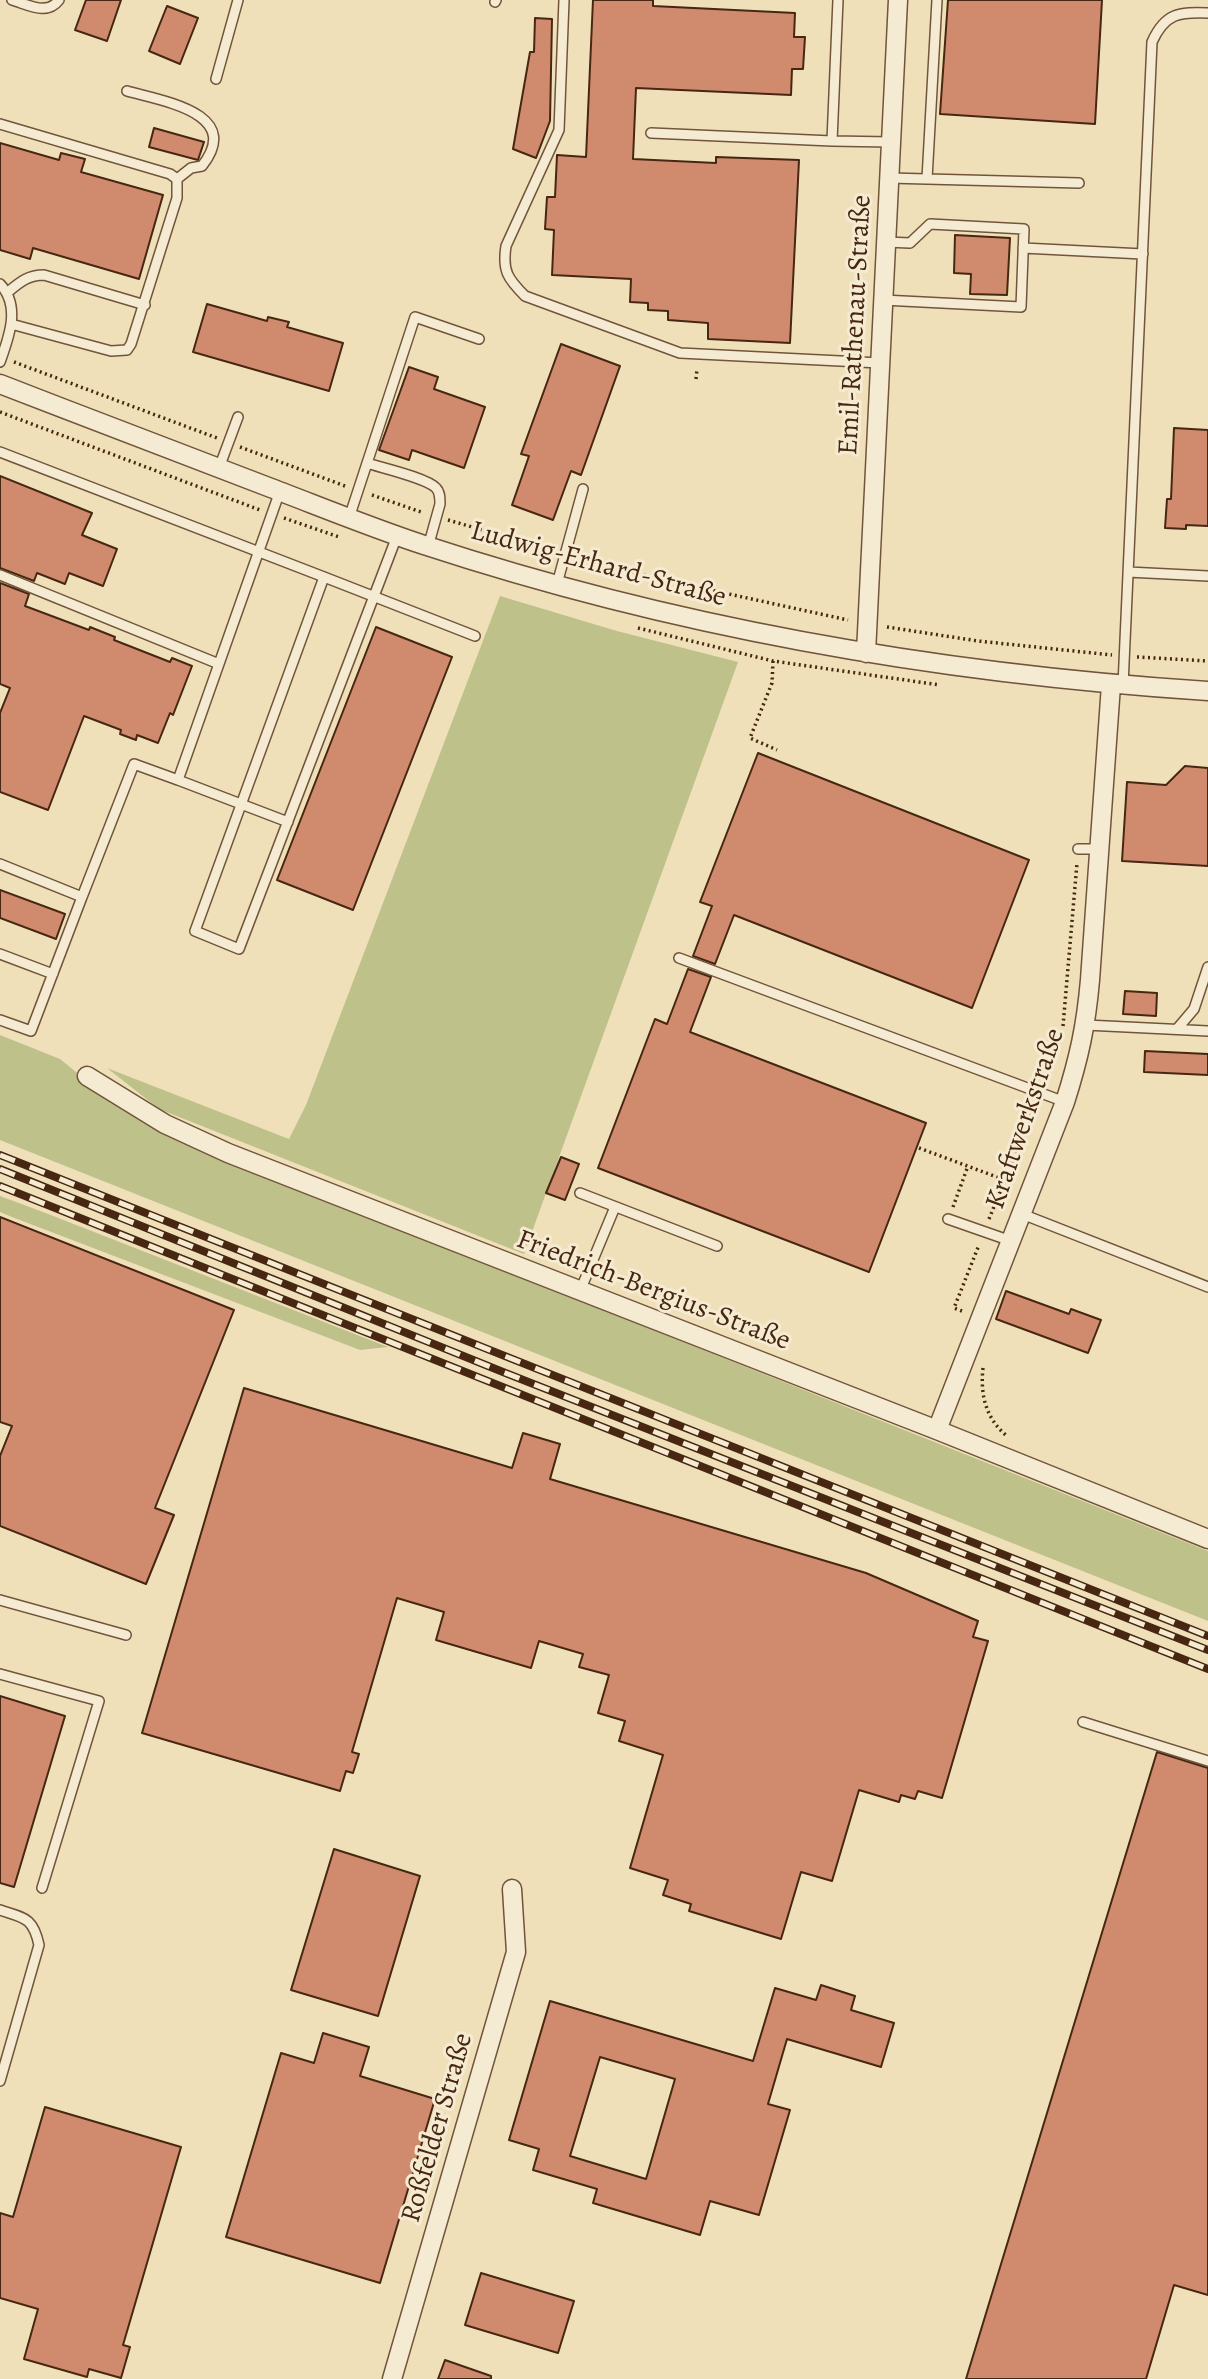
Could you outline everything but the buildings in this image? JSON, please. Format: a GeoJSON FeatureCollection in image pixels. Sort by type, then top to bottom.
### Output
{"type":"FeatureCollection","features":[{"type":"Feature","properties":{"kind":"street","name":"Emil-Rathenau-Straße"},"geometry":{"type":"LineString","coordinates":[[866,653],[898,0]]}},
{"type":"Feature","properties":{"kind":"street","name":"Ludwig-Erhard-Straße"},"geometry":{"type":"LineString","coordinates":[[0,384],[397,536],[557,584],[701,620],[866,653],[1117,685],[1208,691]]}},
{"type":"Feature","properties":{"kind":"street","name":"Kraftwerkstraße"},"geometry":{"type":"LineString","coordinates":[[937,1430],[1065,1102],[1080,1057],[1086,1025],[1117,685]]}},
{"type":"Feature","properties":{"kind":"street","name":"Friedrich-Bergius-Straße"},"geometry":{"type":"LineString","coordinates":[[87,1076],[165,1124],[228,1153],[937,1430],[1208,1539]]}},
{"type":"Feature","properties":{"kind":"street","name":"Roßfelder Straße"},"geometry":{"type":"LineString","coordinates":[[392,2379],[516,1952],[512,1889]]}},
{"type":"Feature","properties":{"kind":"lane"},"geometry":{"type":"LineString","coordinates":[[12,0],[47,9],[59,0]]}},
{"type":"Feature","properties":{"kind":"lane"},"geometry":{"type":"LineString","coordinates":[[216,79],[238,0]]}},
{"type":"Feature","properties":{"kind":"lane"},"geometry":{"type":"LineString","coordinates":[[564,0],[559,130],[506,246],[504,262],[510,282],[525,296],[680,352],[880,363]]}},
{"type":"Feature","properties":{"kind":"lane"},"geometry":{"type":"LineString","coordinates":[[832,141],[838,0]]}},
{"type":"Feature","properties":{"kind":"lane"},"geometry":{"type":"LineString","coordinates":[[927,179],[937,0]]}},
{"type":"Feature","properties":{"kind":"lane"},"geometry":{"type":"LineString","coordinates":[[1117,685],[1124,657],[1152,42],[1158,28],[1169,17],[1184,12],[1208,13]]}},
{"type":"Feature","properties":{"kind":"lane"},"geometry":{"type":"LineString","coordinates":[[11,324],[120,352],[131,344],[177,198],[177,179],[191,167],[202,166],[209,157],[213,131],[206,120],[191,110],[127,91]]}},
{"type":"Feature","properties":{"kind":"lane"},"geometry":{"type":"LineString","coordinates":[[0,124],[170,174],[177,179]]}},
{"type":"Feature","properties":{"kind":"lane"},"geometry":{"type":"LineString","coordinates":[[650,133],[891,142]]}},
{"type":"Feature","properties":{"kind":"lane"},"geometry":{"type":"LineString","coordinates":[[889,178],[1079,183]]}},
{"type":"Feature","properties":{"kind":"lane"},"geometry":{"type":"LineString","coordinates":[[883,300],[1021,307],[1024,229],[930,225],[910,243],[886,242]]}},
{"type":"Feature","properties":{"kind":"lane"},"geometry":{"type":"LineString","coordinates":[[1023,248],[1143,254]]}},
{"type":"Feature","properties":{"kind":"lane"},"geometry":{"type":"LineString","coordinates":[[8,292],[23,279],[44,275],[145,304]]}},
{"type":"Feature","properties":{"kind":"lane"},"geometry":{"type":"LineString","coordinates":[[0,284],[8,292],[12,307],[11,324],[0,362]]}},
{"type":"Feature","properties":{"kind":"lane"},"geometry":{"type":"LineString","coordinates":[[348,518],[415,317],[479,339]]}},
{"type":"Feature","properties":{"kind":"lane"},"geometry":{"type":"LineString","coordinates":[[219,468],[238,417]]}},
{"type":"Feature","properties":{"kind":"lane"},"geometry":{"type":"LineString","coordinates":[[0,452],[475,636]]}},
{"type":"Feature","properties":{"kind":"lane"},"geometry":{"type":"LineString","coordinates":[[367,463],[427,482],[436,488],[440,504],[428,547]]}},
{"type":"Feature","properties":{"kind":"lane"},"geometry":{"type":"LineString","coordinates":[[557,584],[583,489]]}},
{"type":"Feature","properties":{"kind":"lane"},"geometry":{"type":"LineString","coordinates":[[178,780],[280,491]]}},
{"type":"Feature","properties":{"kind":"lane"},"geometry":{"type":"LineString","coordinates":[[324,577],[195,931],[239,949],[397,536]]}},
{"type":"Feature","properties":{"kind":"lane"},"geometry":{"type":"LineString","coordinates":[[1128,572],[1208,576]]}},
{"type":"Feature","properties":{"kind":"lane"},"geometry":{"type":"LineString","coordinates":[[0,575],[219,664]]}},
{"type":"Feature","properties":{"kind":"lane"},"geometry":{"type":"LineString","coordinates":[[0,1020],[31,1031],[134,764],[288,822]]}},
{"type":"Feature","properties":{"kind":"lane"},"geometry":{"type":"LineString","coordinates":[[1078,849],[1101,849]]}},
{"type":"Feature","properties":{"kind":"lane"},"geometry":{"type":"LineString","coordinates":[[0,864],[82,897]]}},
{"type":"Feature","properties":{"kind":"lane"},"geometry":{"type":"LineString","coordinates":[[0,954],[53,974]]}},
{"type":"Feature","properties":{"kind":"lane"},"geometry":{"type":"LineString","coordinates":[[680,958],[1065,1102]]}},
{"type":"Feature","properties":{"kind":"lane"},"geometry":{"type":"LineString","coordinates":[[1177,1029],[1194,1009],[1208,967]]}},
{"type":"Feature","properties":{"kind":"lane"},"geometry":{"type":"LineString","coordinates":[[1086,1025],[1208,1031]]}},
{"type":"Feature","properties":{"kind":"lane"},"geometry":{"type":"LineString","coordinates":[[580,1193],[717,1246]]}},
{"type":"Feature","properties":{"kind":"lane"},"geometry":{"type":"LineString","coordinates":[[580,1291],[615,1207]]}},
{"type":"Feature","properties":{"kind":"lane"},"geometry":{"type":"LineString","coordinates":[[1021,1214],[1208,1287]]}},
{"type":"Feature","properties":{"kind":"lane"},"geometry":{"type":"LineString","coordinates":[[948,1219],[1011,1241]]}},
{"type":"Feature","properties":{"kind":"lane"},"geometry":{"type":"LineString","coordinates":[[0,1600],[126,1635]]}},
{"type":"Feature","properties":{"kind":"lane"},"geometry":{"type":"LineString","coordinates":[[0,1674],[99,1701],[42,1888]]}},
{"type":"Feature","properties":{"kind":"lane"},"geometry":{"type":"LineString","coordinates":[[1083,1722],[1208,1761]]}},
{"type":"Feature","properties":{"kind":"lane"},"geometry":{"type":"LineString","coordinates":[[0,1910],[27,1919],[36,1929],[39,1945],[0,2081]]}},
{"type":"Feature","properties":{"kind":"path"},"geometry":{"type":"LineString","coordinates":[[868,625],[978,641],[1124,657],[1208,661]]}},
{"type":"Feature","properties":{"kind":"path"},"geometry":{"type":"LineString","coordinates":[[773,661],[772,683],[750,738],[777,750]]}},
{"type":"Feature","properties":{"kind":"path"},"geometry":{"type":"LineString","coordinates":[[919,1148],[1005,1180]]}},
{"type":"Feature","properties":{"kind":"path"},"geometry":{"type":"LineString","coordinates":[[948,1219],[968,1166]]}},
{"type":"Feature","properties":{"kind":"green space"},"geometry":{"type":"Polygon","coordinates":[[[500,596],[617,631],[738,662],[524,1254],[159,1109],[107,1068],[289,1139],[306,1105],[500,596]]]}},
{"type":"Feature","properties":{"kind":"green space"},"geometry":{"type":"Polygon","coordinates":[[[0,1035],[60,1059],[108,1098],[199,1149],[1208,1551],[1208,1621],[0,1140],[0,1035]]]}},
{"type":"Feature","properties":{"kind":"green space"},"geometry":{"type":"Polygon","coordinates":[[[0,1196],[388,1347],[360,1350],[12,1217],[0,1212],[0,1196]]]}},
{"type":"Feature","properties":{"kind":"railway"},"geometry":{"type":"LineString","coordinates":[[0,1155],[1208,1636]]}},
{"type":"Feature","properties":{"kind":"railway"},"geometry":{"type":"LineString","coordinates":[[0,1169],[503,1372],[1208,1650]]}},
{"type":"Feature","properties":{"kind":"railway"},"geometry":{"type":"LineString","coordinates":[[0,1186],[1208,1669]]}}]}
